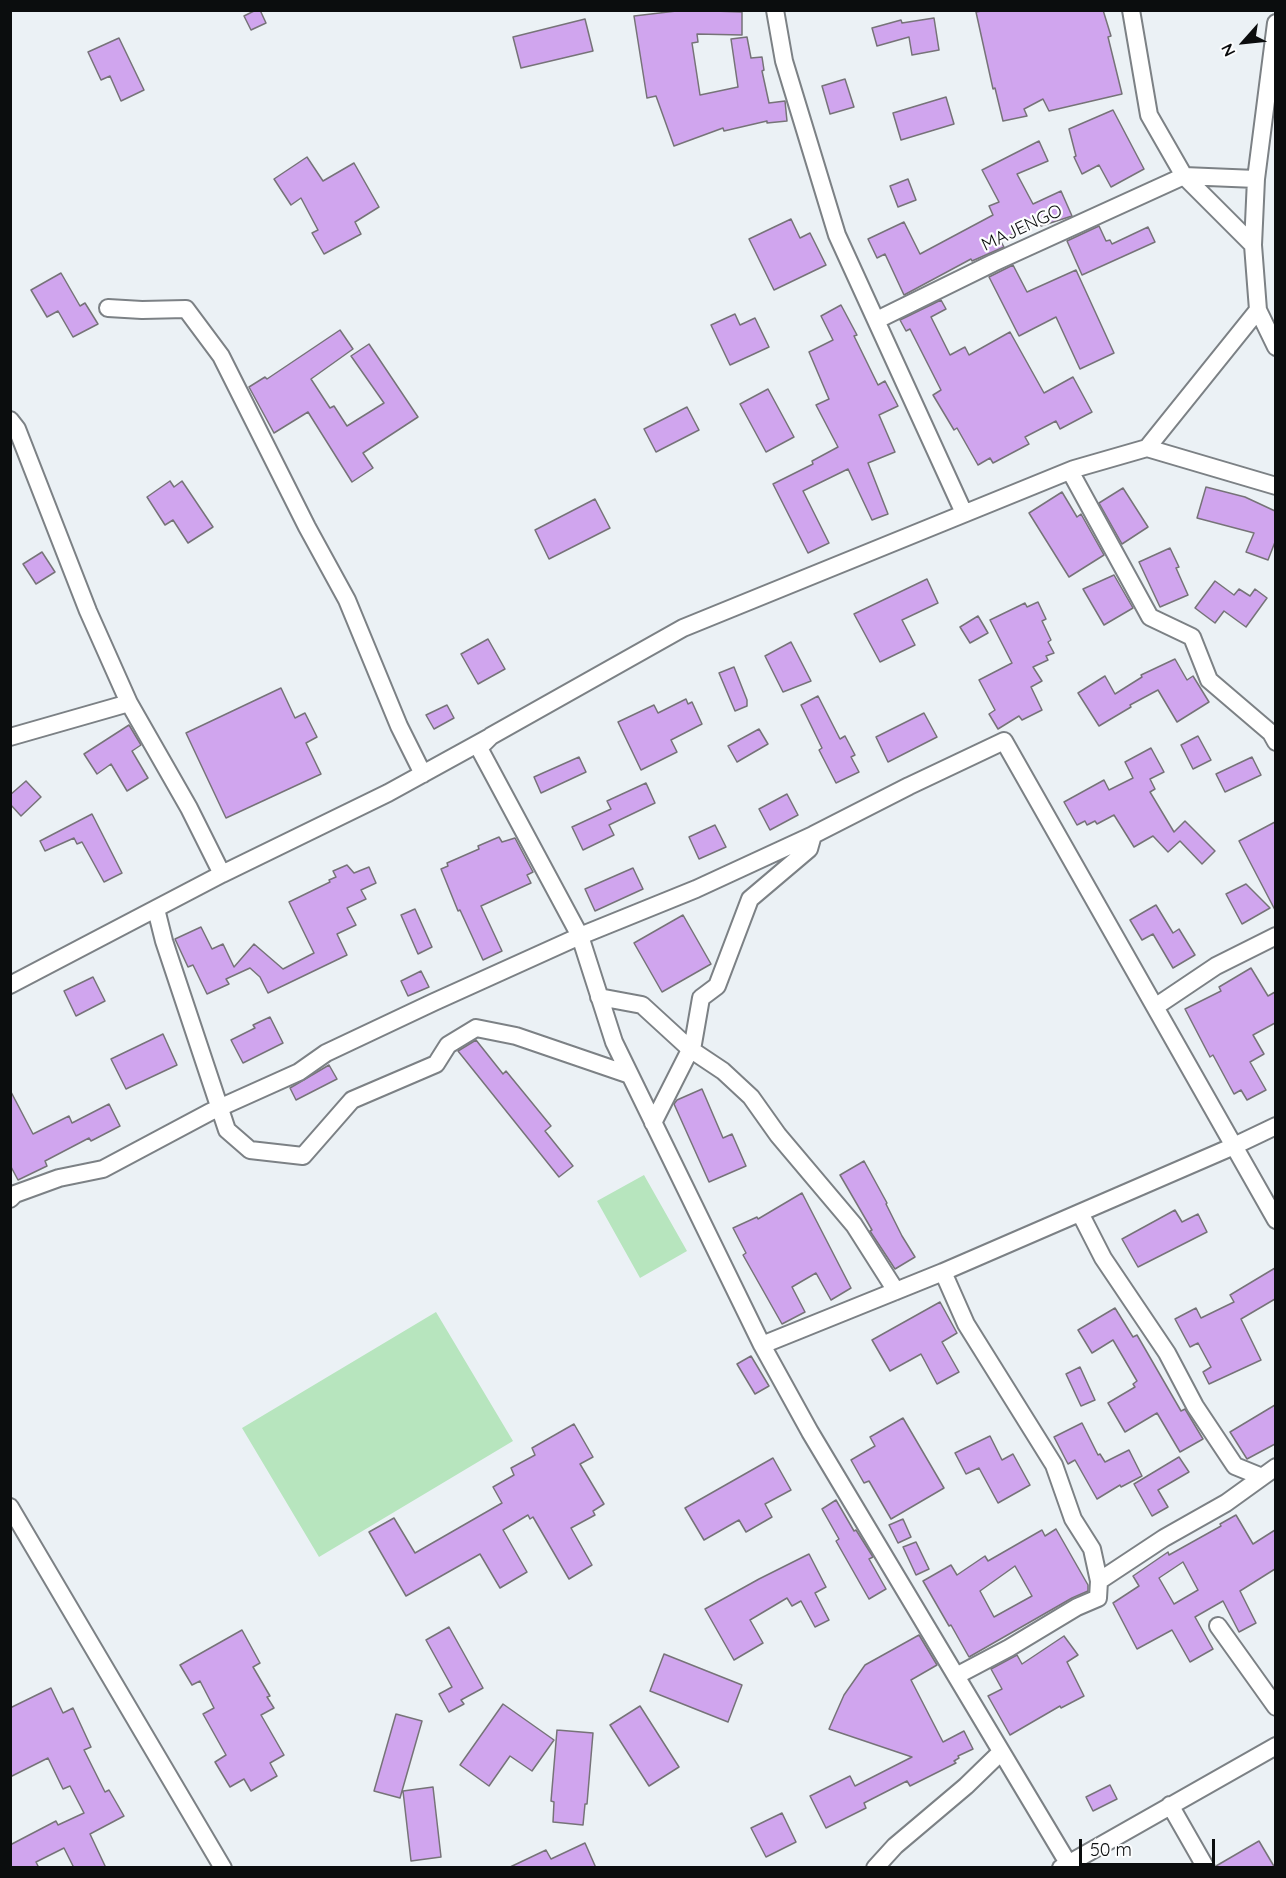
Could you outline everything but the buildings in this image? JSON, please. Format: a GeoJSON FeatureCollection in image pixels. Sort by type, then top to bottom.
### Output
{"type":"FeatureCollection","features":[{"type":"Feature","properties":{"kind":"street"},"geometry":{"type":"LineString","coordinates":[[775,10],[783,60],[837,235],[964,513]]}},
{"type":"Feature","properties":{"kind":"street"},"geometry":{"type":"LineString","coordinates":[[1131,10],[1149,115],[1184,176],[1253,245]]}},
{"type":"Feature","properties":{"kind":"street"},"geometry":{"type":"LineString","coordinates":[[1275,23],[1256,179],[1253,245],[1258,310],[1275,347]]}},
{"type":"Feature","properties":{"kind":"street","name":"MAJENGO"},"geometry":{"type":"LineString","coordinates":[[877,320],[993,263],[1184,176],[1256,179]]}},
{"type":"Feature","properties":{"kind":"street"},"geometry":{"type":"LineString","coordinates":[[108,308],[186,309],[221,356],[302,517],[347,600],[399,726],[423,774]]}},
{"type":"Feature","properties":{"kind":"street"},"geometry":{"type":"LineString","coordinates":[[1147,448],[1258,310]]}},
{"type":"Feature","properties":{"kind":"street"},"geometry":{"type":"LineString","coordinates":[[10,420],[17,429],[88,611],[129,703],[189,808],[222,874]]}},
{"type":"Feature","properties":{"kind":"street"},"geometry":{"type":"LineString","coordinates":[[10,985],[222,874],[423,774],[682,628],[1070,471],[1147,448],[1275,486]]}},
{"type":"Feature","properties":{"kind":"street"},"geometry":{"type":"LineString","coordinates":[[1070,471],[1150,617],[1192,637],[1209,680],[1271,733],[1275,742]]}},
{"type":"Feature","properties":{"kind":"street"},"geometry":{"type":"LineString","coordinates":[[10,737],[129,703]]}},
{"type":"Feature","properties":{"kind":"street"},"geometry":{"type":"LineString","coordinates":[[491,736],[479,748],[580,936],[614,1042],[762,1345],[810,1432],[1001,1752],[1064,1865],[1275,1746]]}},
{"type":"Feature","properties":{"kind":"street"},"geometry":{"type":"LineString","coordinates":[[10,1199],[15,1194],[59,1178],[103,1169],[219,1108],[299,1072],[326,1053],[580,936],[696,888],[813,835],[1004,741],[1275,1220]]}},
{"type":"Feature","properties":{"kind":"street"},"geometry":{"type":"LineString","coordinates":[[653,1123],[690,1049],[701,998],[717,986],[750,899],[809,849],[813,835]]}},
{"type":"Feature","properties":{"kind":"street"},"geometry":{"type":"LineString","coordinates":[[156,909],[164,941],[227,1130],[250,1150],[303,1156],[352,1100],[436,1064],[448,1045],[476,1029],[516,1036],[630,1075]]}},
{"type":"Feature","properties":{"kind":"street"},"geometry":{"type":"LineString","coordinates":[[1155,1007],[1216,966],[1275,936]]}},
{"type":"Feature","properties":{"kind":"street"},"geometry":{"type":"LineString","coordinates":[[599,997],[642,1005],[690,1049],[723,1071],[751,1097],[778,1136],[854,1225],[896,1291]]}},
{"type":"Feature","properties":{"kind":"street"},"geometry":{"type":"LineString","coordinates":[[762,1345],[943,1272],[1234,1146],[1275,1126]]}},
{"type":"Feature","properties":{"kind":"street"},"geometry":{"type":"LineString","coordinates":[[1080,1213],[1103,1257],[1167,1353],[1195,1406],[1235,1466],[1269,1472]]}},
{"type":"Feature","properties":{"kind":"street"},"geometry":{"type":"LineString","coordinates":[[943,1272],[966,1324],[1054,1465],[1073,1519],[1092,1549],[1099,1581],[1098,1598],[1077,1607],[1009,1648],[956,1676]]}},
{"type":"Feature","properties":{"kind":"street"},"geometry":{"type":"LineString","coordinates":[[1099,1581],[1226,1503],[1269,1472]]}},
{"type":"Feature","properties":{"kind":"street"},"geometry":{"type":"LineString","coordinates":[[10,1507],[223,1868]]}},
{"type":"Feature","properties":{"kind":"street"},"geometry":{"type":"LineString","coordinates":[[1218,1626],[1275,1707]]}},
{"type":"Feature","properties":{"kind":"street"},"geometry":{"type":"LineString","coordinates":[[875,1868],[895,1846],[966,1786],[1001,1752]]}},
{"type":"Feature","properties":{"kind":"street"},"geometry":{"type":"LineString","coordinates":[[1170,1805],[1206,1868]]}},
{"type":"Feature","properties":{"kind":"green space"},"geometry":{"type":"Polygon","coordinates":[[[644,1175],[687,1251],[640,1278],[597,1201],[644,1175]]]}},
{"type":"Feature","properties":{"kind":"green space"},"geometry":{"type":"Polygon","coordinates":[[[436,1312],[513,1441],[319,1557],[242,1428],[436,1312]]]}}]}
